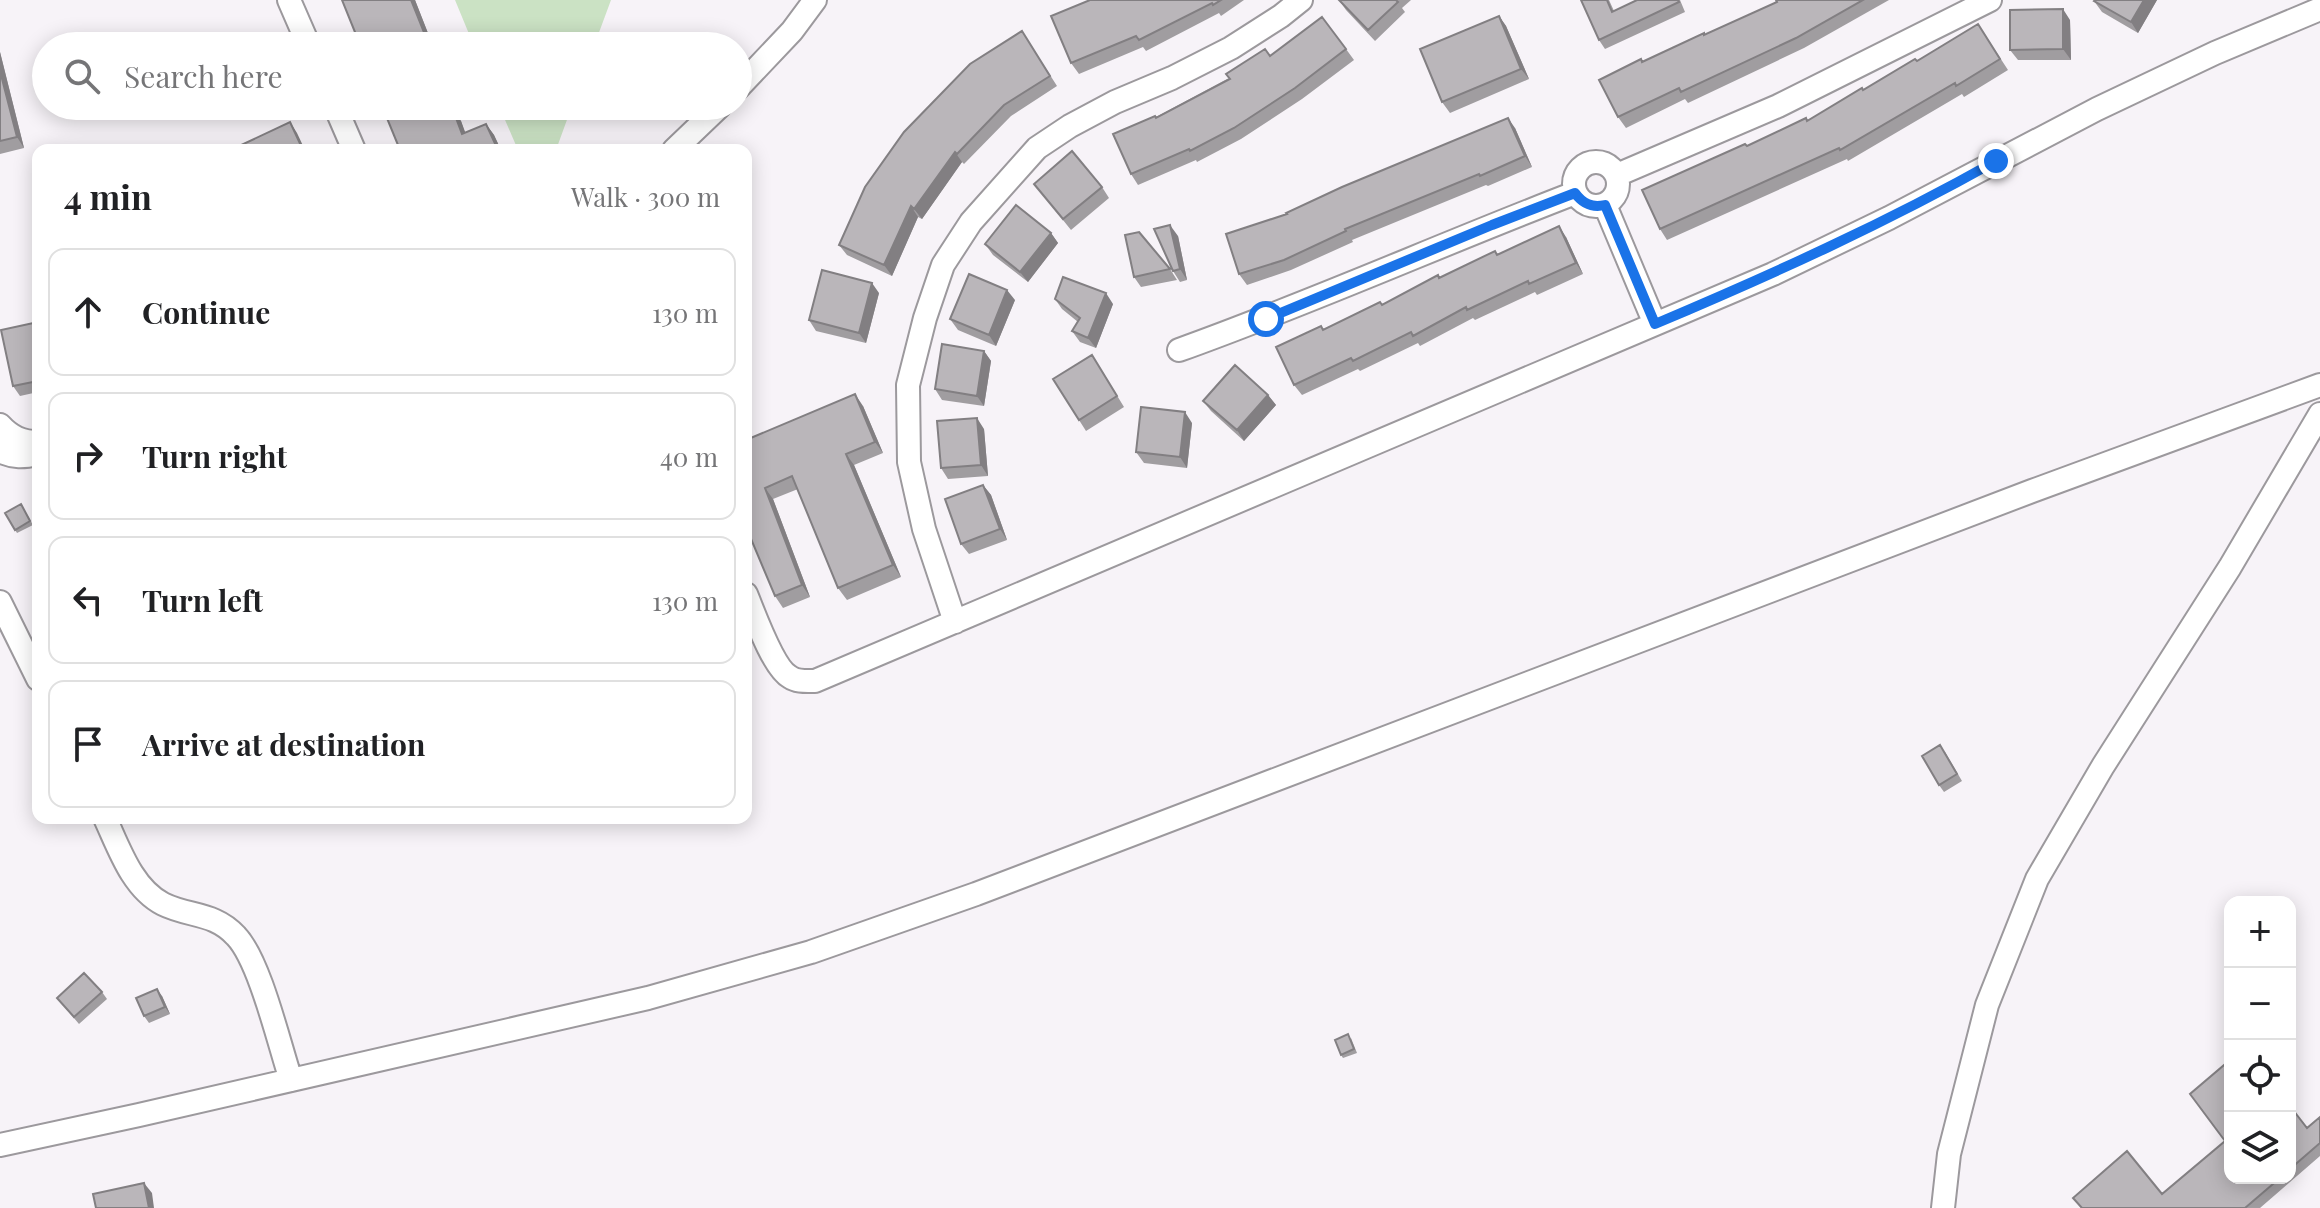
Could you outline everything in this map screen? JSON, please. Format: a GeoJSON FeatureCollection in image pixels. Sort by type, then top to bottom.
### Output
{"type":"FeatureCollection","features":[{"type":"Feature","properties":{"kind":"street"},"geometry":{"type":"LineString","coordinates":[[289,0],[303,32]]}},
{"type":"Feature","properties":{"kind":"street"},"geometry":{"type":"LineString","coordinates":[[752,73],[792,31],[815,0]]}},
{"type":"Feature","properties":{"kind":"street"},"geometry":{"type":"LineString","coordinates":[[955,622],[924,529],[909,462],[908,385],[925,318],[943,265],[971,222],[1037,148],[1115,102],[1231,48],[1301,0]]}},
{"type":"Feature","properties":{"kind":"street"},"geometry":{"type":"LineString","coordinates":[[1617,175],[1778,106],[1990,0]]}},
{"type":"Feature","properties":{"kind":"street"},"geometry":{"type":"LineString","coordinates":[[752,607],[778,665],[790,677],[815,681],[1773,274],[1935,195],[2097,109],[2215,53],[2320,9]]}},
{"type":"Feature","properties":{"kind":"street"},"geometry":{"type":"LineString","coordinates":[[341,120],[351,144]]}},
{"type":"Feature","properties":{"kind":"street"},"geometry":{"type":"LineString","coordinates":[[680,144],[705,120]]}},
{"type":"Feature","properties":{"kind":"street"},"geometry":{"type":"LineString","coordinates":[[1587,163],[1604,163],[1617,175],[1617,192],[1605,205],[1588,205],[1575,193],[1575,175],[1587,163]]}},
{"type":"Feature","properties":{"kind":"street"},"geometry":{"type":"LineString","coordinates":[[1179,350],[1266,319],[1575,193]]}},
{"type":"Feature","properties":{"kind":"street"},"geometry":{"type":"LineString","coordinates":[[1605,205],[1655,324]]}},
{"type":"Feature","properties":{"kind":"street"},"geometry":{"type":"LineString","coordinates":[[0,1145],[634,1002],[811,952],[976,894],[1973,513],[2320,385]]}},
{"type":"Feature","properties":{"kind":"street"},"geometry":{"type":"LineString","coordinates":[[1943,1208],[1949,1154],[1987,1005],[2037,879],[2103,766],[2230,567],[2320,414]]}},
{"type":"Feature","properties":{"kind":"street"},"geometry":{"type":"LineString","coordinates":[[0,425],[14,438],[32,441]]}},
{"type":"Feature","properties":{"kind":"street"},"geometry":{"type":"LineString","coordinates":[[0,451],[10,456],[32,455]]}},
{"type":"Feature","properties":{"kind":"street"},"geometry":{"type":"LineString","coordinates":[[0,602],[32,667]]}},
{"type":"Feature","properties":{"kind":"street"},"geometry":{"type":"LineString","coordinates":[[108,824],[127,863],[148,893],[163,903],[212,918],[237,936],[258,978],[291,1080]]}},
{"type":"Feature","properties":{"kind":"green space"},"geometry":{"type":"Polygon","coordinates":[[[455,0],[611,0],[599,32],[468,32],[455,0]]]}},
{"type":"Feature","properties":{"kind":"green space"},"geometry":{"type":"Polygon","coordinates":[[[505,120],[567,120],[558,144],[515,144],[505,120]]]}},
{"type":"Feature","properties":{"kind":"building"},"geometry":{"type":"Polygon","coordinates":[[[342,0],[411,0],[424,32],[355,32],[342,0]]]}},
{"type":"Feature","properties":{"kind":"building"},"geometry":{"type":"Polygon","coordinates":[[[1090,0],[1221,0],[1139,40],[1136,36],[1071,63],[1051,16],[1090,0]]]}},
{"type":"Feature","properties":{"kind":"building"},"geometry":{"type":"Polygon","coordinates":[[[1339,0],[1396,0],[1398,2],[1368,30],[1339,0]]]}},
{"type":"Feature","properties":{"kind":"building"},"geometry":{"type":"Polygon","coordinates":[[[1581,0],[1607,0],[1612,12],[1637,0],[1679,2],[1599,40],[1581,0]]]}},
{"type":"Feature","properties":{"kind":"building"},"geometry":{"type":"Polygon","coordinates":[[[1776,0],[1863,0],[1796,38],[1681,92],[1679,88],[1618,117],[1599,80],[1776,0]]]}},
{"type":"Feature","properties":{"kind":"building"},"geometry":{"type":"Polygon","coordinates":[[[2095,0],[2144,0],[2131,22],[2095,0]]]}},
{"type":"Feature","properties":{"kind":"building"},"geometry":{"type":"Polygon","coordinates":[[[2063,9],[2063,49],[2010,50],[2010,10],[2063,9]]]}},
{"type":"Feature","properties":{"kind":"building"},"geometry":{"type":"Polygon","coordinates":[[[1499,16],[1521,69],[1442,102],[1420,49],[1499,16]]]}},
{"type":"Feature","properties":{"kind":"building"},"geometry":{"type":"Polygon","coordinates":[[[1322,17],[1346,49],[1295,88],[1234,128],[1190,151],[1131,174],[1113,134],[1156,118],[1230,79],[1226,74],[1265,49],[1270,56],[1322,17]]]}},
{"type":"Feature","properties":{"kind":"building"},"geometry":{"type":"Polygon","coordinates":[[[1978,24],[2000,59],[1840,150],[1660,229],[1642,190],[1806,118],[1807,121],[1978,24]]]}},
{"type":"Feature","properties":{"kind":"building"},"geometry":{"type":"Polygon","coordinates":[[[1022,31],[1050,76],[1004,105],[957,154],[955,152],[914,209],[911,206],[884,265],[839,245],[865,187],[904,132],[970,64],[1022,31]]]}},
{"type":"Feature","properties":{"kind":"building"},"geometry":{"type":"Polygon","coordinates":[[[0,71],[17,137],[0,141],[0,71]]]}},
{"type":"Feature","properties":{"kind":"building"},"geometry":{"type":"Polygon","coordinates":[[[1508,118],[1525,156],[1345,229],[1284,260],[1239,274],[1226,234],[1287,214],[1342,187],[1508,118]]]}},
{"type":"Feature","properties":{"kind":"building"},"geometry":{"type":"Polygon","coordinates":[[[388,120],[457,120],[462,134],[486,124],[495,144],[398,144],[388,120]]]}},
{"type":"Feature","properties":{"kind":"building"},"geometry":{"type":"Polygon","coordinates":[[[290,122],[300,144],[243,144],[290,122]]]}},
{"type":"Feature","properties":{"kind":"building"},"geometry":{"type":"Polygon","coordinates":[[[1072,151],[1102,187],[1063,219],[1034,184],[1072,151]]]}},
{"type":"Feature","properties":{"kind":"building"},"geometry":{"type":"Polygon","coordinates":[[[1016,205],[1051,233],[1020,272],[985,244],[1016,205]]]}},
{"type":"Feature","properties":{"kind":"building"},"geometry":{"type":"Polygon","coordinates":[[[1170,225],[1180,269],[1173,271],[1154,229],[1170,225]]]}},
{"type":"Feature","properties":{"kind":"building"},"geometry":{"type":"Polygon","coordinates":[[[1559,226],[1576,263],[1529,284],[1528,281],[1467,310],[1466,307],[1413,336],[1411,332],[1353,361],[1351,358],[1294,385],[1276,347],[1321,326],[1323,330],[1380,302],[1382,305],[1438,275],[1439,278],[1495,251],[1497,255],[1559,226]]]}},
{"type":"Feature","properties":{"kind":"building"},"geometry":{"type":"Polygon","coordinates":[[[1139,232],[1170,269],[1134,277],[1125,235],[1139,232]]]}},
{"type":"Feature","properties":{"kind":"building"},"geometry":{"type":"Polygon","coordinates":[[[822,270],[872,283],[859,333],[809,320],[822,270]]]}},
{"type":"Feature","properties":{"kind":"building"},"geometry":{"type":"Polygon","coordinates":[[[969,274],[1007,290],[989,335],[950,319],[969,274]]]}},
{"type":"Feature","properties":{"kind":"building"},"geometry":{"type":"Polygon","coordinates":[[[1063,277],[1106,293],[1088,338],[1072,331],[1080,318],[1055,299],[1063,277]]]}},
{"type":"Feature","properties":{"kind":"building"},"geometry":{"type":"Polygon","coordinates":[[[32,323],[32,382],[13,386],[1,330],[32,323]]]}},
{"type":"Feature","properties":{"kind":"building"},"geometry":{"type":"Polygon","coordinates":[[[942,344],[984,351],[977,396],[935,389],[942,344]]]}},
{"type":"Feature","properties":{"kind":"building"},"geometry":{"type":"Polygon","coordinates":[[[1092,355],[1117,396],[1079,420],[1053,379],[1092,355]]]}},
{"type":"Feature","properties":{"kind":"building"},"geometry":{"type":"Polygon","coordinates":[[[1235,365],[1268,395],[1237,430],[1203,401],[1235,365]]]}},
{"type":"Feature","properties":{"kind":"building"},"geometry":{"type":"Polygon","coordinates":[[[855,394],[875,442],[846,454],[893,565],[838,588],[792,476],[765,488],[802,585],[775,596],[752,541],[752,437],[855,394]]]}},
{"type":"Feature","properties":{"kind":"building"},"geometry":{"type":"Polygon","coordinates":[[[1141,407],[1185,412],[1180,457],[1136,452],[1141,407]]]}},
{"type":"Feature","properties":{"kind":"building"},"geometry":{"type":"Polygon","coordinates":[[[977,418],[981,465],[941,468],[937,421],[977,418]]]}},
{"type":"Feature","properties":{"kind":"building"},"geometry":{"type":"Polygon","coordinates":[[[983,485],[1000,529],[961,544],[945,499],[983,485]]]}},
{"type":"Feature","properties":{"kind":"building"},"geometry":{"type":"Polygon","coordinates":[[[21,504],[30,521],[15,530],[5,513],[21,504]]]}},
{"type":"Feature","properties":{"kind":"building"},"geometry":{"type":"Polygon","coordinates":[[[1940,745],[1957,774],[1939,785],[1922,756],[1940,745]]]}},
{"type":"Feature","properties":{"kind":"building"},"geometry":{"type":"Polygon","coordinates":[[[84,973],[102,992],[74,1017],[57,998],[84,973]]]}},
{"type":"Feature","properties":{"kind":"building"},"geometry":{"type":"Polygon","coordinates":[[[157,989],[165,1007],[144,1016],[136,998],[157,989]]]}},
{"type":"Feature","properties":{"kind":"building"},"geometry":{"type":"Polygon","coordinates":[[[1348,1034],[1354,1049],[1341,1055],[1335,1040],[1348,1034]]]}},
{"type":"Feature","properties":{"kind":"building"},"geometry":{"type":"Polygon","coordinates":[[[2224,1065],[2224,1140],[2190,1094],[2224,1065]]]}},
{"type":"Feature","properties":{"kind":"building"},"geometry":{"type":"Polygon","coordinates":[[[2296,1114],[2307,1128],[2320,1117],[2320,1143],[2296,1164],[2296,1114]]]}},
{"type":"Feature","properties":{"kind":"building"},"geometry":{"type":"Polygon","coordinates":[[[2224,1142],[2224,1184],[2273,1184],[2245,1208],[2082,1208],[2073,1198],[2127,1151],[2162,1194],[2224,1142]]]}},
{"type":"Feature","properties":{"kind":"building"},"geometry":{"type":"Polygon","coordinates":[[[144,1183],[149,1208],[96,1208],[93,1194],[144,1183]]]}},
{"type":"Feature","properties":{"kind":"route"},"geometry":{"type":"LineString","coordinates":[[1266,319],[1575,193],[1588,205],[1605,205],[1655,324],[1831,247],[1996,161]]}}]}
